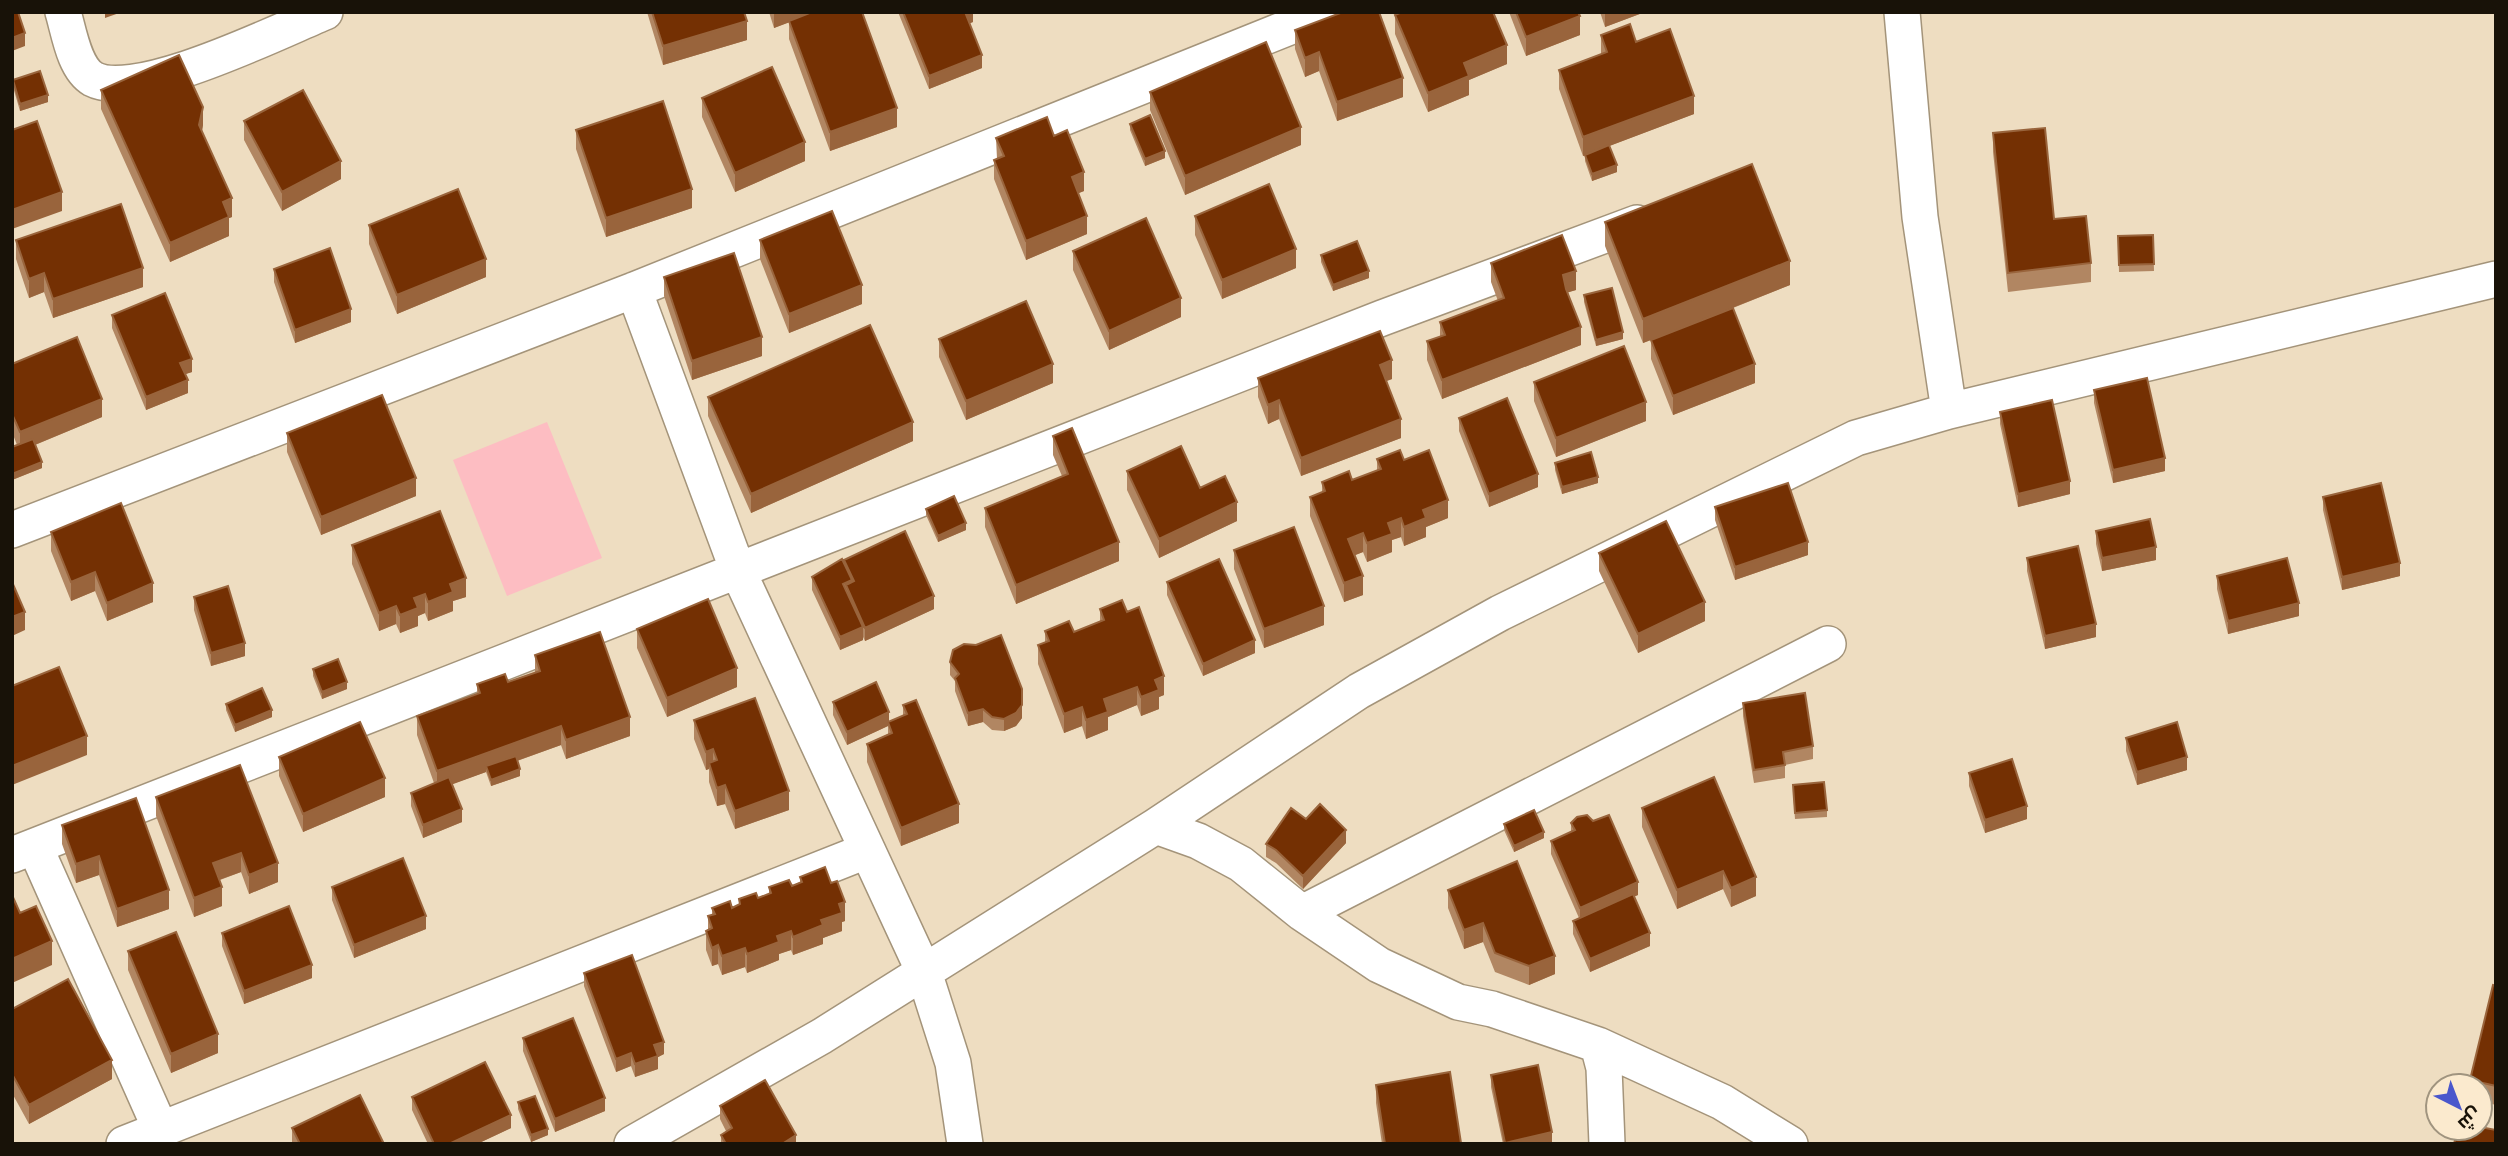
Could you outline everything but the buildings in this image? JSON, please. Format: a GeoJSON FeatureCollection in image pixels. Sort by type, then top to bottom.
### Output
{"type":"FeatureCollection","features":[{"type":"Feature","properties":{"kind":"street"},"geometry":{"type":"LineString","coordinates":[[63,12],[75,54],[90,78],[108,85],[170,75],[325,12]]}},
{"type":"Feature","properties":{"kind":"street"},"geometry":{"type":"LineString","coordinates":[[12,530],[634,290],[1327,12]]}},
{"type":"Feature","properties":{"kind":"street"},"geometry":{"type":"LineString","coordinates":[[1902,12],[1920,217],[1949,411]]}},
{"type":"Feature","properties":{"kind":"street"},"geometry":{"type":"LineString","coordinates":[[160,1128],[24,851],[1381,318],[1637,223]]}},
{"type":"Feature","properties":{"kind":"street"},"geometry":{"type":"LineString","coordinates":[[632,1144],[775,1064],[924,972],[1156,826],[1359,691],[1500,613],[1856,438],[1949,411],[2496,279]]}},
{"type":"Feature","properties":{"kind":"street"},"geometry":{"type":"LineString","coordinates":[[634,290],[738,571],[924,972],[953,1063],[965,1144]]}},
{"type":"Feature","properties":{"kind":"street"},"geometry":{"type":"LineString","coordinates":[[1302,913],[1828,644]]}},
{"type":"Feature","properties":{"kind":"street"},"geometry":{"type":"LineString","coordinates":[[1156,826],[1198,841],[1241,864],[1302,913],[1379,965],[1458,1002],[1492,1009],[1598,1045],[1722,1102],[1790,1144]]}},
{"type":"Feature","properties":{"kind":"street"},"geometry":{"type":"LineString","coordinates":[[124,1144],[866,851]]}},
{"type":"Feature","properties":{"kind":"street"},"geometry":{"type":"LineString","coordinates":[[1598,1045],[1604,1068],[1607,1144]]}},
{"type":"Feature","properties":{"kind":"shaded area"},"geometry":{"type":"Polygon","coordinates":[[[547,422],[602,558],[507,596],[453,460],[547,422]]]}}]}
